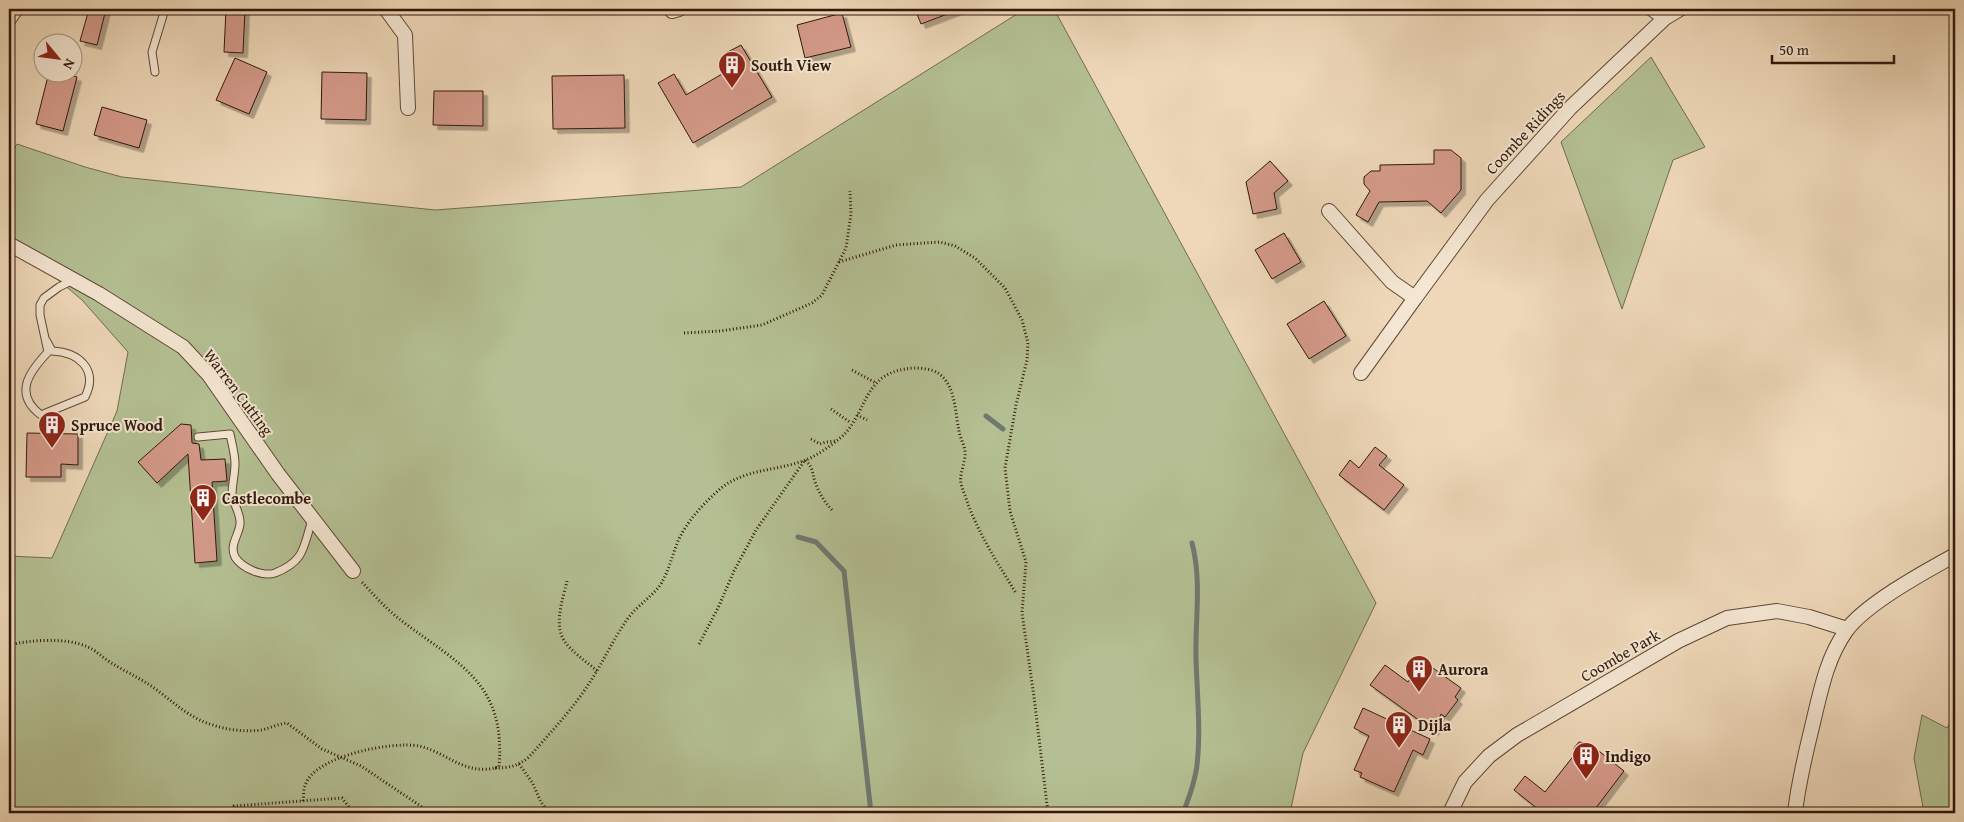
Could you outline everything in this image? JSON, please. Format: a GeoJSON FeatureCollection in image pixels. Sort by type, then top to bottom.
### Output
{"type":"FeatureCollection","features":[{"type":"Feature","properties":{"kind":"street"},"geometry":{"type":"LineString","coordinates":[[9,19],[16,9]]}},
{"type":"Feature","properties":{"kind":"street"},"geometry":{"type":"LineString","coordinates":[[386,9],[405,34],[408,108]]}},
{"type":"Feature","properties":{"kind":"street"},"geometry":{"type":"LineString","coordinates":[[1652,9],[1665,18]]}},
{"type":"Feature","properties":{"kind":"street","name":"Coombe Ridings"},"geometry":{"type":"LineString","coordinates":[[1361,373],[1487,200],[1570,108],[1665,18],[1680,9]]}},
{"type":"Feature","properties":{"kind":"street"},"geometry":{"type":"LineString","coordinates":[[1329,211],[1392,282],[1415,298]]}},
{"type":"Feature","properties":{"kind":"street","name":"Warren Cutting"},"geometry":{"type":"LineString","coordinates":[[9,244],[99,294],[182,347],[209,375],[312,520],[353,572]]}},
{"type":"Feature","properties":{"kind":"street"},"geometry":{"type":"LineString","coordinates":[[1795,813],[1798,787],[1825,673],[1847,630],[1871,608],[1923,572],[1955,555]]}},
{"type":"Feature","properties":{"kind":"street","name":"Coombe Park"},"geometry":{"type":"LineString","coordinates":[[1450,813],[1465,782],[1489,756],[1517,735],[1686,637],[1727,618],[1777,611],[1809,617],[1847,630]]}},
{"type":"Feature","properties":{"kind":"lane"},"geometry":{"type":"LineString","coordinates":[[155,72],[152,52],[164,9]]}},
{"type":"Feature","properties":{"kind":"lane"},"geometry":{"type":"LineString","coordinates":[[46,340],[52,352],[73,355],[81,360],[90,381],[85,397],[41,415],[30,404],[26,386],[28,376],[48,352],[40,315],[40,305],[44,298],[59,287],[74,280]]}},
{"type":"Feature","properties":{"kind":"lane"},"geometry":{"type":"LineString","coordinates":[[198,437],[230,434],[235,462],[232,497],[238,511],[240,523],[233,548],[235,557],[246,567],[259,573],[272,574],[292,565],[302,554],[312,520]]}},
{"type":"Feature","properties":{"kind":"path"},"geometry":{"type":"LineString","coordinates":[[684,333],[720,332],[762,325],[812,303],[822,295],[846,248],[851,214],[850,191]]}},
{"type":"Feature","properties":{"kind":"path"},"geometry":{"type":"LineString","coordinates":[[839,262],[896,245],[940,242],[955,246],[975,258],[1005,288],[1022,320],[1028,343],[1027,360],[1016,405],[1005,468],[1010,511],[1026,562],[1022,613],[1048,813]]}},
{"type":"Feature","properties":{"kind":"path"},"geometry":{"type":"LineString","coordinates":[[303,801],[305,784],[317,768],[354,752],[385,746],[418,746],[466,766],[480,769],[508,768],[519,764],[547,737],[589,684],[627,620],[653,595],[664,578],[678,542],[699,511],[720,489],[734,479],[758,471],[805,460],[836,442],[844,435],[864,400],[876,384],[882,378],[898,372],[918,368],[938,373],[946,382],[953,400],[965,452],[960,475],[961,484],[976,526],[1016,593]]}},
{"type":"Feature","properties":{"kind":"path"},"geometry":{"type":"LineString","coordinates":[[852,370],[876,384]]}},
{"type":"Feature","properties":{"kind":"path"},"geometry":{"type":"LineString","coordinates":[[830,409],[852,423]]}},
{"type":"Feature","properties":{"kind":"path"},"geometry":{"type":"LineString","coordinates":[[857,415],[867,420]]}},
{"type":"Feature","properties":{"kind":"path"},"geometry":{"type":"LineString","coordinates":[[811,439],[820,444],[836,442]]}},
{"type":"Feature","properties":{"kind":"path"},"geometry":{"type":"LineString","coordinates":[[805,460],[812,466],[822,495],[833,511]]}},
{"type":"Feature","properties":{"kind":"path"},"geometry":{"type":"LineString","coordinates":[[699,644],[756,530],[805,460]]}},
{"type":"Feature","properties":{"kind":"path"},"geometry":{"type":"LineString","coordinates":[[353,572],[400,620],[464,667],[481,686],[496,719],[500,749],[499,767],[495,768]]}},
{"type":"Feature","properties":{"kind":"path"},"geometry":{"type":"LineString","coordinates":[[566,581],[559,627],[565,642],[597,671]]}},
{"type":"Feature","properties":{"kind":"path"},"geometry":{"type":"LineString","coordinates":[[9,645],[26,641],[42,641],[75,643],[88,647],[112,664],[156,690],[183,711],[212,725],[245,731],[264,730],[276,724],[287,723],[322,749],[379,777],[431,813]]}},
{"type":"Feature","properties":{"kind":"path"},"geometry":{"type":"LineString","coordinates":[[519,764],[532,782],[541,802],[549,813]]}},
{"type":"Feature","properties":{"kind":"path"},"geometry":{"type":"LineString","coordinates":[[231,813],[234,806],[342,798],[349,807],[350,813]]}},
{"type":"Feature","properties":{"kind":"green space"},"geometry":{"type":"Polygon","coordinates":[[[1025,9],[1054,9],[1376,603],[1303,753],[1290,813],[9,813],[9,556],[52,558],[117,411],[128,352],[82,300],[9,238],[9,157],[17,144],[85,167],[122,177],[435,210],[741,187],[1025,9]]]}},
{"type":"Feature","properties":{"kind":"green space"},"geometry":{"type":"Polygon","coordinates":[[[1651,57],[1705,147],[1673,160],[1622,309],[1561,142],[1651,57]]]}},
{"type":"Feature","properties":{"kind":"green space"},"geometry":{"type":"Polygon","coordinates":[[[1955,714],[1955,813],[1924,813],[1914,758],[1922,715],[1947,728],[1955,714]]]}},
{"type":"Feature","properties":{"kind":"building"},"geometry":{"type":"Polygon","coordinates":[[[89,9],[106,9],[97,45],[82,41],[82,34],[89,9]]]}},
{"type":"Feature","properties":{"kind":"building"},"geometry":{"type":"Polygon","coordinates":[[[226,9],[245,9],[243,53],[224,52],[226,9]]]}},
{"type":"Feature","properties":{"kind":"building"},"geometry":{"type":"Polygon","coordinates":[[[915,9],[957,9],[958,10],[921,24],[915,9]]]}},
{"type":"Feature","properties":{"kind":"building"},"geometry":{"type":"Polygon","coordinates":[[[842,13],[851,47],[805,58],[797,25],[842,13]]]}},
{"type":"Feature","properties":{"kind":"building","name":"South View"},"geometry":{"type":"Polygon","coordinates":[[[741,45],[772,97],[693,143],[658,83],[674,74],[686,95],[734,67],[726,53],[741,45]]]}},
{"type":"Feature","properties":{"kind":"building"},"geometry":{"type":"Polygon","coordinates":[[[235,58],[267,72],[249,114],[216,100],[235,58]]]}},
{"type":"Feature","properties":{"kind":"building"},"geometry":{"type":"Polygon","coordinates":[[[322,72],[367,73],[366,120],[321,119],[322,72]]]}},
{"type":"Feature","properties":{"kind":"building"},"geometry":{"type":"Polygon","coordinates":[[[624,75],[625,128],[553,129],[552,76],[624,75]]]}},
{"type":"Feature","properties":{"kind":"building"},"geometry":{"type":"Polygon","coordinates":[[[46,82],[76,82],[63,131],[36,124],[46,82]]]}},
{"type":"Feature","properties":{"kind":"building"},"geometry":{"type":"Polygon","coordinates":[[[434,91],[483,91],[483,126],[433,125],[434,91]]]}},
{"type":"Feature","properties":{"kind":"building"},"geometry":{"type":"Polygon","coordinates":[[[102,107],[147,120],[139,148],[94,135],[102,107]]]}},
{"type":"Feature","properties":{"kind":"building"},"geometry":{"type":"Polygon","coordinates":[[[1434,150],[1451,150],[1461,158],[1461,190],[1441,213],[1427,201],[1379,202],[1368,222],[1356,215],[1370,191],[1364,184],[1364,177],[1371,171],[1380,171],[1380,165],[1434,164],[1434,150]]]}},
{"type":"Feature","properties":{"kind":"building"},"geometry":{"type":"Polygon","coordinates":[[[1270,161],[1288,181],[1274,193],[1277,209],[1253,214],[1246,182],[1270,161]]]}},
{"type":"Feature","properties":{"kind":"building"},"geometry":{"type":"Polygon","coordinates":[[[1284,233],[1301,262],[1272,279],[1255,250],[1284,233]]]}},
{"type":"Feature","properties":{"kind":"building"},"geometry":{"type":"Polygon","coordinates":[[[1324,301],[1346,336],[1309,359],[1287,324],[1324,301]]]}},
{"type":"Feature","properties":{"kind":"building","name":"Castlecombe"},"geometry":{"type":"Polygon","coordinates":[[[181,424],[191,425],[192,443],[199,444],[201,460],[225,459],[227,481],[212,482],[217,561],[195,563],[188,454],[157,483],[138,462],[181,424]]]}},
{"type":"Feature","properties":{"kind":"building","name":"Spruce Wood"},"geometry":{"type":"Polygon","coordinates":[[[27,433],[78,434],[78,465],[61,464],[61,477],[26,477],[27,433]]]}},
{"type":"Feature","properties":{"kind":"building"},"geometry":{"type":"Polygon","coordinates":[[[1375,447],[1387,456],[1379,465],[1404,485],[1384,510],[1339,475],[1350,460],[1359,468],[1375,447]]]}},
{"type":"Feature","properties":{"kind":"building","name":"Aurora"},"geometry":{"type":"Polygon","coordinates":[[[1423,661],[1461,688],[1455,697],[1458,700],[1445,717],[1441,714],[1434,731],[1370,685],[1385,665],[1408,682],[1423,661]]]}},
{"type":"Feature","properties":{"kind":"building","name":"Dijla"},"geometry":{"type":"Polygon","coordinates":[[[1363,708],[1430,739],[1423,755],[1413,750],[1394,792],[1360,777],[1362,773],[1354,770],[1369,736],[1354,728],[1363,708]]]}},
{"type":"Feature","properties":{"kind":"building","name":"Indigo"},"geometry":{"type":"Polygon","coordinates":[[[1579,742],[1590,744],[1624,771],[1592,813],[1543,813],[1514,790],[1525,776],[1545,792],[1575,754],[1574,748],[1579,742]]]}},
{"type":"Feature","properties":{"kind":"waterway"},"geometry":{"type":"LineString","coordinates":[[986,416],[1003,429]]}},
{"type":"Feature","properties":{"kind":"waterway"},"geometry":{"type":"LineString","coordinates":[[798,537],[816,542],[844,571],[871,813]]}},
{"type":"Feature","properties":{"kind":"waterway"},"geometry":{"type":"LineString","coordinates":[[1183,813],[1195,778],[1199,739],[1196,658],[1197,572],[1192,543]]}},
{"type":"Feature","properties":{"kind":"place","name":"South View"},"geometry":{"type":"Point","coordinates":[732,89]}},
{"type":"Feature","properties":{"kind":"place","name":"Spruce Wood"},"geometry":{"type":"Point","coordinates":[52,449]}},
{"type":"Feature","properties":{"kind":"place","name":"Castlecombe"},"geometry":{"type":"Point","coordinates":[203,522]}},
{"type":"Feature","properties":{"kind":"place","name":"Aurora"},"geometry":{"type":"Point","coordinates":[1419,693]}},
{"type":"Feature","properties":{"kind":"place","name":"Dijla"},"geometry":{"type":"Point","coordinates":[1399,749]}},
{"type":"Feature","properties":{"kind":"place","name":"Indigo"},"geometry":{"type":"Point","coordinates":[1586,780]}}]}
